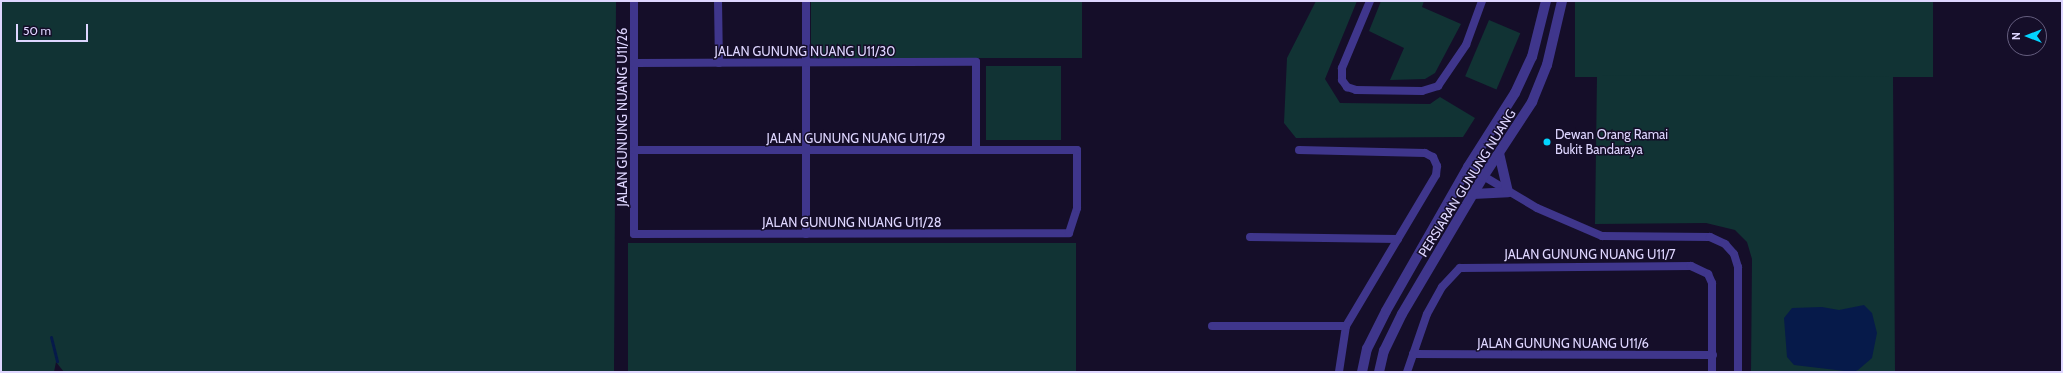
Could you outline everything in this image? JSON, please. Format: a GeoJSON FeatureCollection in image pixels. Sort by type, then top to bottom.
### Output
{"type":"FeatureCollection","features":[{"type":"Feature","properties":{"kind":"street","name":"JALAN GUNUNG NUANG U11/26"},"geometry":{"type":"LineString","coordinates":[[634,1],[634,234]]}},
{"type":"Feature","properties":{"kind":"street"},"geometry":{"type":"LineString","coordinates":[[718,1],[718,63]]}},
{"type":"Feature","properties":{"kind":"street"},"geometry":{"type":"LineString","coordinates":[[806,1],[806,234]]}},
{"type":"Feature","properties":{"kind":"street"},"geometry":{"type":"LineString","coordinates":[[1370,1],[1342,68],[1342,80],[1347,87],[1356,90],[1422,91],[1438,86],[1466,44],[1482,1]]}},
{"type":"Feature","properties":{"kind":"street","name":"PERSIARAN GUNUNG NUANG"},"geometry":{"type":"LineString","coordinates":[[1362,372],[1367,349],[1386,311],[1468,167],[1515,93],[1532,57],[1546,1]]}},
{"type":"Feature","properties":{"kind":"street","name":"PERSIARAN GUNUNG NUANG"},"geometry":{"type":"LineString","coordinates":[[1379,372],[1384,351],[1402,314],[1483,177],[1532,102],[1547,65],[1562,1]]}},
{"type":"Feature","properties":{"kind":"street","name":"JALAN GUNUNG NUANG U11/30"},"geometry":{"type":"LineString","coordinates":[[634,63],[976,62],[976,150]]}},
{"type":"Feature","properties":{"kind":"street","name":"JALAN GUNUNG NUANG U11/29"},"geometry":{"type":"LineString","coordinates":[[634,150],[1077,150],[1077,208],[1069,233]]}},
{"type":"Feature","properties":{"kind":"street"},"geometry":{"type":"LineString","coordinates":[[1299,150],[1425,153],[1433,157],[1437,166],[1436,175],[1346,326],[1339,372]]}},
{"type":"Feature","properties":{"kind":"street"},"geometry":{"type":"LineString","coordinates":[[1499,153],[1508,192]]}},
{"type":"Feature","properties":{"kind":"street"},"geometry":{"type":"LineString","coordinates":[[1468,167],[1508,192],[1578,227],[1602,236],[1710,237],[1725,244],[1734,254],[1738,267],[1738,372]]}},
{"type":"Feature","properties":{"kind":"street"},"geometry":{"type":"LineString","coordinates":[[1473,194],[1508,192]]}},
{"type":"Feature","properties":{"kind":"street","name":"JALAN GUNUNG NUANG U11/28"},"geometry":{"type":"LineString","coordinates":[[634,234],[1069,233]]}},
{"type":"Feature","properties":{"kind":"street"},"geometry":{"type":"LineString","coordinates":[[1250,237],[1398,239]]}},
{"type":"Feature","properties":{"kind":"street","name":"JALAN GUNUNG NUANG U11/7"},"geometry":{"type":"LineString","coordinates":[[1413,354],[1427,314],[1442,287],[1460,268],[1470,266],[1691,266],[1708,274],[1713,293],[1713,355]]}},
{"type":"Feature","properties":{"kind":"street"},"geometry":{"type":"LineString","coordinates":[[1212,326],[1346,326]]}},
{"type":"Feature","properties":{"kind":"street"},"geometry":{"type":"LineString","coordinates":[[1406,372],[1413,354]]}},
{"type":"Feature","properties":{"kind":"street","name":"JALAN GUNUNG NUANG U11/6"},"geometry":{"type":"LineString","coordinates":[[1413,354],[1713,355]]}},
{"type":"Feature","properties":{"kind":"street"},"geometry":{"type":"LineString","coordinates":[[1712,372],[1713,355]]}},
{"type":"Feature","properties":{"kind":"green space"},"geometry":{"type":"Polygon","coordinates":[[[1,1],[616,1],[614,372],[64,372],[56,362],[54,372],[1,372],[1,1]]]}},
{"type":"Feature","properties":{"kind":"green space"},"geometry":{"type":"Polygon","coordinates":[[[811,1],[1082,1],[1082,58],[811,58],[811,1]]]}},
{"type":"Feature","properties":{"kind":"green space"},"geometry":{"type":"Polygon","coordinates":[[[1316,1],[1357,1],[1325,79],[1340,103],[1430,104],[1440,97],[1475,118],[1463,137],[1296,138],[1284,123],[1287,58],[1316,1]]]}},
{"type":"Feature","properties":{"kind":"green space"},"geometry":{"type":"Polygon","coordinates":[[[1381,1],[1424,1],[1422,7],[1461,24],[1435,73],[1425,79],[1390,80],[1404,48],[1369,31],[1381,1]]]}},
{"type":"Feature","properties":{"kind":"green space"},"geometry":{"type":"Polygon","coordinates":[[[1575,1],[1933,1],[1933,77],[1575,77],[1575,1]]]}},
{"type":"Feature","properties":{"kind":"green space"},"geometry":{"type":"Polygon","coordinates":[[[1489,20],[1520,33],[1496,89],[1465,76],[1489,20]]]}},
{"type":"Feature","properties":{"kind":"green space"},"geometry":{"type":"Polygon","coordinates":[[[986,66],[1061,66],[1061,140],[986,140],[986,66]]]}},
{"type":"Feature","properties":{"kind":"green space"},"geometry":{"type":"Polygon","coordinates":[[[1597,75],[1893,77],[1895,372],[1751,372],[1752,259],[1747,242],[1735,230],[1706,223],[1595,224],[1597,75]]]}},
{"type":"Feature","properties":{"kind":"green space"},"geometry":{"type":"Polygon","coordinates":[[[628,243],[1076,243],[1076,372],[628,372],[628,243]]]}},
{"type":"Feature","properties":{"kind":"water"},"geometry":{"type":"Polygon","coordinates":[[[1864,305],[1872,313],[1877,333],[1872,358],[1858,370],[1853,372],[1794,365],[1787,357],[1784,318],[1792,308],[1822,307],[1839,310],[1864,305]]]}},
{"type":"Feature","properties":{"kind":"waterway"},"geometry":{"type":"LineString","coordinates":[[51,337],[57,361]]}},
{"type":"Feature","properties":{"kind":"place","name":"Dewan Orang Ramai Bukit Bandaraya"},"geometry":{"type":"Point","coordinates":[1547,142]}}]}
